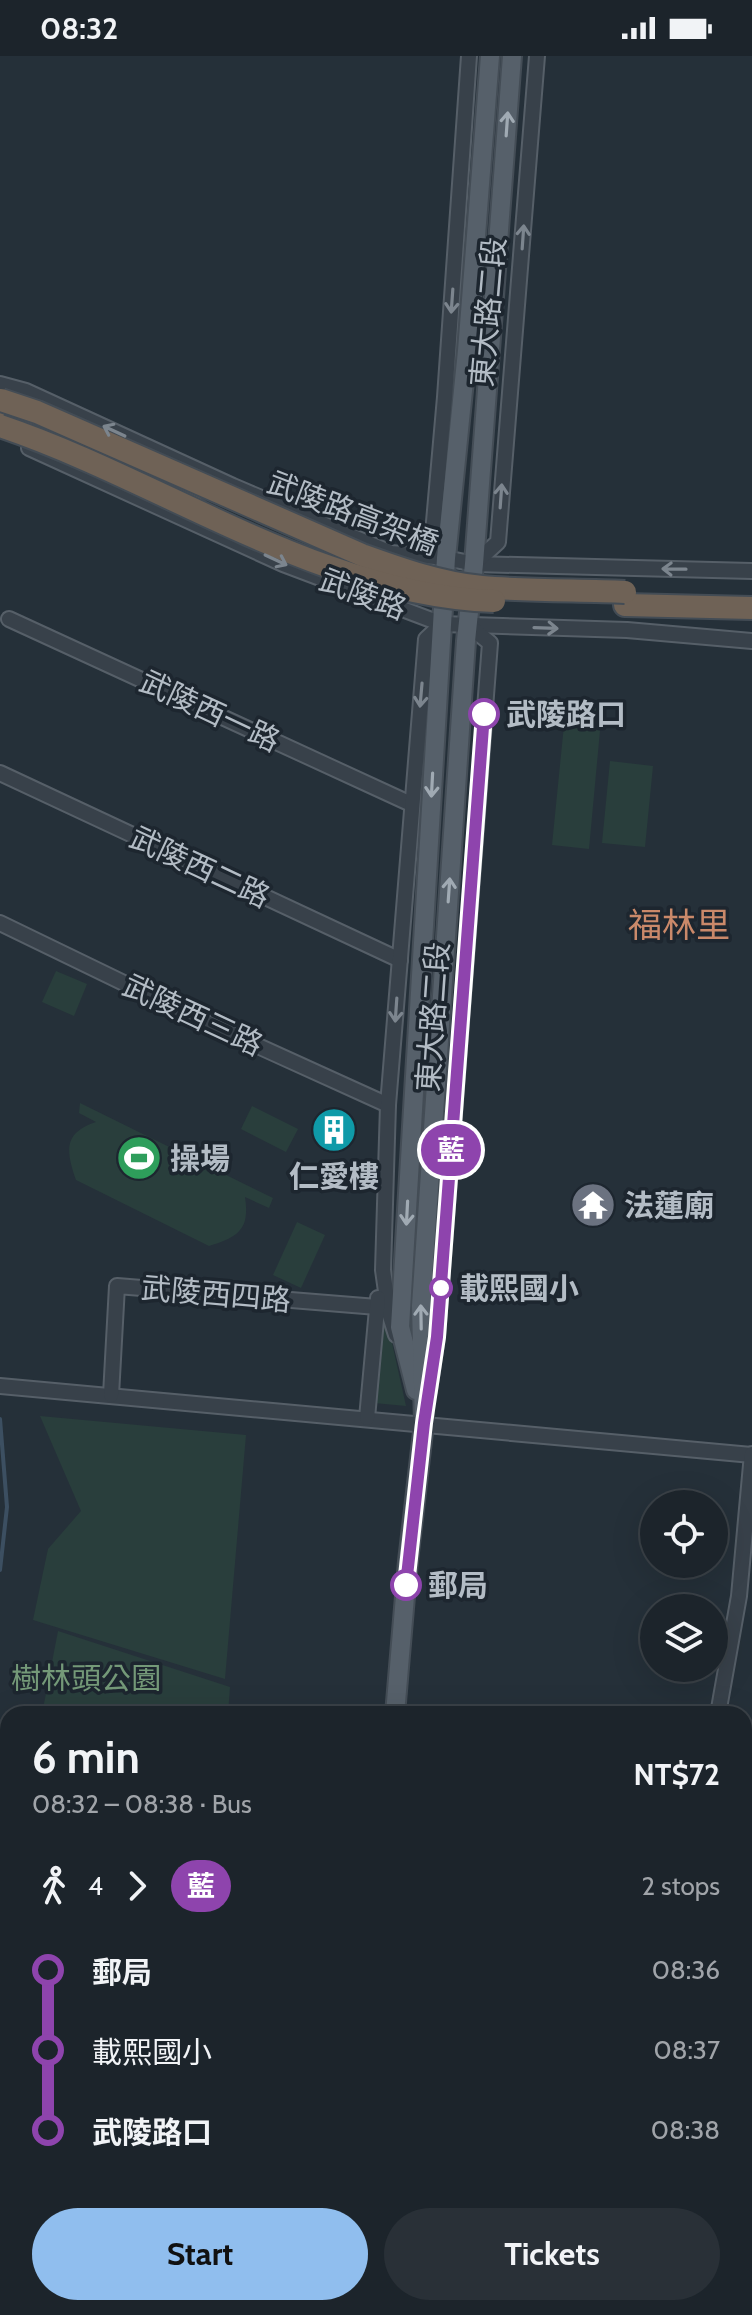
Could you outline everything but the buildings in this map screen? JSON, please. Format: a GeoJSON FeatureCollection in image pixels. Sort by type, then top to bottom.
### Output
{"type":"FeatureCollection","features":[{"type":"Feature","properties":{"kind":"highway","name":"武陵路高架橋"},"geometry":{"type":"LineString","coordinates":[[0,399],[37,412],[362,555],[408,571],[482,587],[752,608]]}},
{"type":"Feature","properties":{"kind":"highway"},"geometry":{"type":"LineString","coordinates":[[0,412],[62,436],[172,486],[226,536]]}},
{"type":"Feature","properties":{"kind":"highway","name":"武陵路高架橋"},"geometry":{"type":"LineString","coordinates":[[0,426],[65,451],[314,560],[419,593],[462,599],[752,596]]}},
{"type":"Feature","properties":{"kind":"highway"},"geometry":{"type":"LineString","coordinates":[[172,486],[233,486]]}},
{"type":"Feature","properties":{"kind":"main road","name":"東大路二段"},"geometry":{"type":"LineString","coordinates":[[424,1423],[400,1327],[446,558],[467,351],[490,56]]}},
{"type":"Feature","properties":{"kind":"main road","name":"東大路二段"},"geometry":{"type":"LineString","coordinates":[[396,1706],[424,1423],[421,1306],[468,625],[512,56]]}},
{"type":"Feature","properties":{"kind":"street","name":"東大路二段"},"geometry":{"type":"LineString","coordinates":[[446,558],[433,533],[469,56]]}},
{"type":"Feature","properties":{"kind":"street","name":"東大路二段"},"geometry":{"type":"LineString","coordinates":[[474,564],[498,542],[537,56]]}},
{"type":"Feature","properties":{"kind":"street","name":"武陵路"},"geometry":{"type":"LineString","coordinates":[[0,384],[26,391],[233,486],[391,553],[474,564],[752,571]]}},
{"type":"Feature","properties":{"kind":"street","name":"武陵路"},"geometry":{"type":"LineString","coordinates":[[0,438],[41,453],[283,564],[442,624],[627,630],[752,641]]}},
{"type":"Feature","properties":{"kind":"street","name":"武陵西一路"},"geometry":{"type":"LineString","coordinates":[[9,619],[411,804]]}},
{"type":"Feature","properties":{"kind":"street","name":"東大路二段"},"geometry":{"type":"LineString","coordinates":[[367,1418],[383,1270],[388,1105],[426,639],[442,624]]}},
{"type":"Feature","properties":{"kind":"street","name":"武陵西二路"},"geometry":{"type":"LineString","coordinates":[[0,773],[400,960]]}},
{"type":"Feature","properties":{"kind":"street","name":"武陵西三路"},"geometry":{"type":"LineString","coordinates":[[0,923],[194,1017],[388,1105]]}},
{"type":"Feature","properties":{"kind":"street","name":"東大路二段"},"geometry":{"type":"LineString","coordinates":[[383,1270],[389,1313],[424,1423]]}},
{"type":"Feature","properties":{"kind":"street","name":"武陵西四路"},"geometry":{"type":"LineString","coordinates":[[111,1395],[117,1286],[377,1307]]}},
{"type":"Feature","properties":{"kind":"street"},"geometry":{"type":"LineString","coordinates":[[4,1386],[752,1455],[739,1596],[719,1706]]}},
{"type":"Feature","properties":{"kind":"green space"},"geometry":{"type":"Polygon","coordinates":[[[573,705],[602,709],[589,849],[552,845],[564,725],[573,705]]]}},
{"type":"Feature","properties":{"kind":"green space"},"geometry":{"type":"Polygon","coordinates":[[[610,761],[653,766],[645,847],[602,843],[610,761]]]}},
{"type":"Feature","properties":{"kind":"green space"},"geometry":{"type":"Polygon","coordinates":[[[56,971],[87,984],[74,1016],[42,1002],[56,971]]]}},
{"type":"Feature","properties":{"kind":"green space"},"geometry":{"type":"Polygon","coordinates":[[[80,1103],[273,1198],[269,1208],[245,1197],[246,1217],[240,1230],[228,1239],[209,1246],[76,1180],[70,1160],[70,1144],[85,1126],[96,1122],[79,1113],[80,1103]]]}},
{"type":"Feature","properties":{"kind":"green space"},"geometry":{"type":"Polygon","coordinates":[[[252,1106],[298,1129],[286,1152],[241,1129],[252,1106]]]}},
{"type":"Feature","properties":{"kind":"green space"},"geometry":{"type":"Polygon","coordinates":[[[297,1222],[325,1235],[301,1288],[273,1275],[297,1222]]]}},
{"type":"Feature","properties":{"kind":"green space"},"geometry":{"type":"Polygon","coordinates":[[[384,1307],[406,1406],[374,1403],[384,1307]]]}},
{"type":"Feature","properties":{"kind":"green space"},"geometry":{"type":"Polygon","coordinates":[[[40,1416],[246,1435],[225,1679],[33,1620],[48,1549],[81,1511],[40,1416]]]}},
{"type":"Feature","properties":{"kind":"green space","name":"樹林頭公園"},"geometry":{"type":"Polygon","coordinates":[[[58,1631],[230,1687],[229,1706],[44,1706],[58,1631]]]}},
{"type":"Feature","properties":{"kind":"waterway"},"geometry":{"type":"LineString","coordinates":[[0,1419],[7,1507],[0,1570]]}},
{"type":"Feature","properties":{"kind":"bus line","name":"藍"},"geometry":{"type":"LineString","coordinates":[[406,1585],[437,1337],[484,714]]}},
{"type":"Feature","properties":{"kind":"place","name":"武陵路口"},"geometry":{"type":"Point","coordinates":[484,714]}},
{"type":"Feature","properties":{"kind":"place","name":"仁愛樓"},"geometry":{"type":"Point","coordinates":[334,1130]}},
{"type":"Feature","properties":{"kind":"place","name":"操場"},"geometry":{"type":"Point","coordinates":[139,1158]}},
{"type":"Feature","properties":{"kind":"place","name":"法蓮廟"},"geometry":{"type":"Point","coordinates":[593,1205]}},
{"type":"Feature","properties":{"kind":"place","name":"載熙國小"},"geometry":{"type":"Point","coordinates":[441,1288]}},
{"type":"Feature","properties":{"kind":"place","name":"郵局"},"geometry":{"type":"Point","coordinates":[406,1585]}},
{"type":"Feature","properties":{"kind":"district","name":"福林里"},"geometry":{"type":"Point","coordinates":[679,925]}}]}
